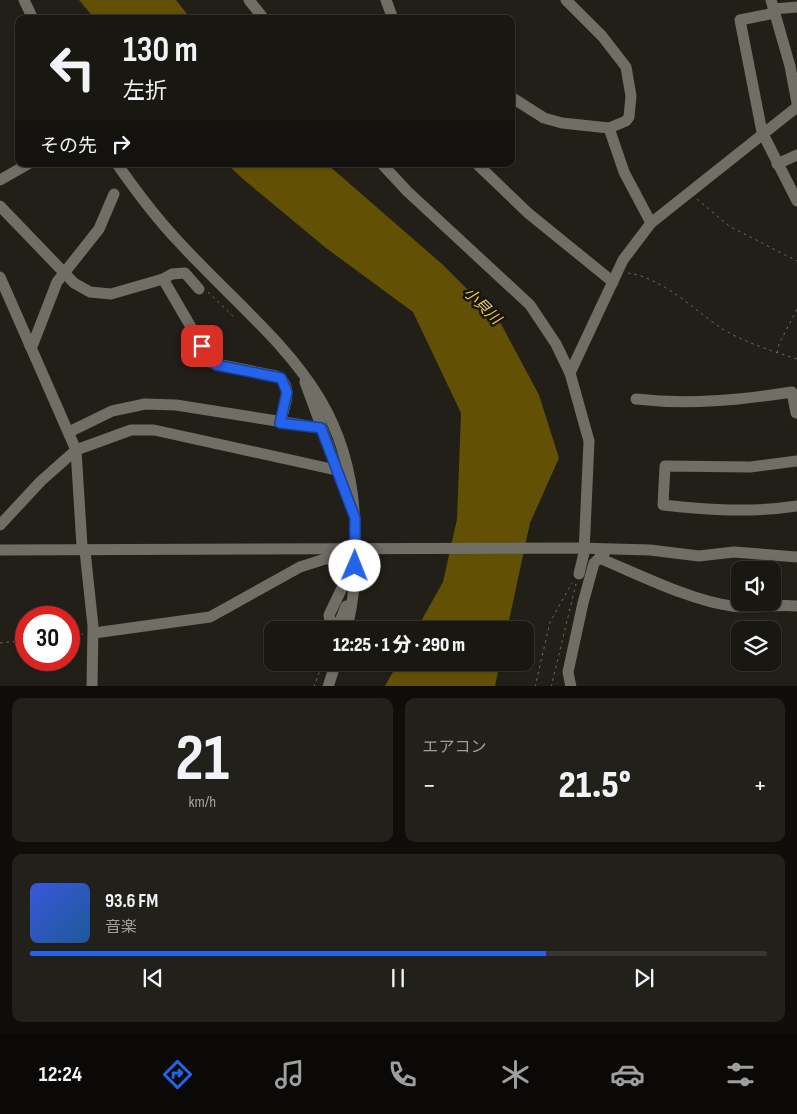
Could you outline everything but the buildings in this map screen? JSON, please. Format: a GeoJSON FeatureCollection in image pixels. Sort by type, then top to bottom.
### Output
{"type":"FeatureCollection","features":[{"type":"Feature","properties":{"kind":"street"},"geometry":{"type":"LineString","coordinates":[[24,0],[31,15]]}},
{"type":"Feature","properties":{"kind":"street"},"geometry":{"type":"LineString","coordinates":[[249,0],[261,15]]}},
{"type":"Feature","properties":{"kind":"street"},"geometry":{"type":"LineString","coordinates":[[386,0],[392,15]]}},
{"type":"Feature","properties":{"kind":"street"},"geometry":{"type":"LineString","coordinates":[[515,100],[544,118],[562,123],[609,128],[626,121],[629,117],[631,96],[626,67],[602,36],[566,0]]}},
{"type":"Feature","properties":{"kind":"street"},"geometry":{"type":"LineString","coordinates":[[797,7],[773,8],[740,20],[762,132],[797,202]]}},
{"type":"Feature","properties":{"kind":"street"},"geometry":{"type":"LineString","coordinates":[[570,373],[623,260],[652,223],[734,159],[762,132],[797,105],[794,65],[773,8]]}},
{"type":"Feature","properties":{"kind":"street"},"geometry":{"type":"LineString","coordinates":[[609,128],[624,172],[652,223]]}},
{"type":"Feature","properties":{"kind":"street"},"geometry":{"type":"LineString","coordinates":[[777,164],[797,155]]}},
{"type":"Feature","properties":{"kind":"street"},"geometry":{"type":"LineString","coordinates":[[0,180],[23,167]]}},
{"type":"Feature","properties":{"kind":"street"},"geometry":{"type":"LineString","coordinates":[[119,167],[177,241],[262,324],[304,373],[321,399],[344,452],[353,486],[358,549],[352,610],[349,621]]}},
{"type":"Feature","properties":{"kind":"street"},"geometry":{"type":"LineString","coordinates":[[385,167],[407,191],[530,305],[556,344],[570,373],[590,441],[579,574]]}},
{"type":"Feature","properties":{"kind":"street"},"geometry":{"type":"LineString","coordinates":[[480,167],[528,213],[615,277]]}},
{"type":"Feature","properties":{"kind":"street"},"geometry":{"type":"LineString","coordinates":[[30,346],[33,344],[57,282],[99,229],[114,194]]}},
{"type":"Feature","properties":{"kind":"street"},"geometry":{"type":"LineString","coordinates":[[0,206],[19,228],[81,288],[105,295],[163,279],[172,274],[185,273],[199,289]]}},
{"type":"Feature","properties":{"kind":"street"},"geometry":{"type":"LineString","coordinates":[[0,277],[76,450],[80,518],[94,633],[92,686]]}},
{"type":"Feature","properties":{"kind":"street"},"geometry":{"type":"LineString","coordinates":[[163,279],[212,363],[276,376],[284,382],[287,392],[280,423]]}},
{"type":"Feature","properties":{"kind":"street"},"geometry":{"type":"LineString","coordinates":[[304,373],[319,428],[334,470],[355,518]]}},
{"type":"Feature","properties":{"kind":"street"},"geometry":{"type":"LineString","coordinates":[[636,398],[671,403],[740,400],[792,392],[797,414]]}},
{"type":"Feature","properties":{"kind":"street"},"geometry":{"type":"LineString","coordinates":[[69,432],[112,411],[145,404],[176,405],[319,428]]}},
{"type":"Feature","properties":{"kind":"street"},"geometry":{"type":"LineString","coordinates":[[0,525],[41,481],[76,450],[120,433],[142,428],[334,470]]}},
{"type":"Feature","properties":{"kind":"street"},"geometry":{"type":"LineString","coordinates":[[797,461],[750,467],[665,466],[663,505],[725,511],[773,510],[797,506]]}},
{"type":"Feature","properties":{"kind":"street"},"geometry":{"type":"LineString","coordinates":[[0,550],[581,548],[650,550],[699,556],[734,552],[797,558]]}},
{"type":"Feature","properties":{"kind":"street"},"geometry":{"type":"LineString","coordinates":[[564,686],[594,563],[607,554],[645,554],[650,550]]}},
{"type":"Feature","properties":{"kind":"street"},"geometry":{"type":"LineString","coordinates":[[599,558],[697,597],[730,606],[753,608],[773,604],[797,606]]}},
{"type":"Feature","properties":{"kind":"street"},"geometry":{"type":"LineString","coordinates":[[94,633],[210,617],[294,570],[325,559],[340,559],[343,562],[344,584],[328,617],[330,621],[337,625],[342,618],[354,583]]}},
{"type":"Feature","properties":{"kind":"street"},"geometry":{"type":"LineString","coordinates":[[328,686],[333,671]]}},
{"type":"Feature","properties":{"kind":"street"},"geometry":{"type":"LineString","coordinates":[[568,672],[571,686]]}},
{"type":"Feature","properties":{"kind":"path"},"geometry":{"type":"LineString","coordinates":[[690,194],[729,226],[797,261]]}},
{"type":"Feature","properties":{"kind":"path"},"geometry":{"type":"LineString","coordinates":[[615,277],[641,275],[682,299],[723,329],[797,359]]}},
{"type":"Feature","properties":{"kind":"path"},"geometry":{"type":"LineString","coordinates":[[199,289],[204,288],[236,320]]}},
{"type":"Feature","properties":{"kind":"path"},"geometry":{"type":"LineString","coordinates":[[777,352],[779,344],[797,309]]}},
{"type":"Feature","properties":{"kind":"path"},"geometry":{"type":"LineString","coordinates":[[535,686],[550,622],[579,574]]}},
{"type":"Feature","properties":{"kind":"path"},"geometry":{"type":"LineString","coordinates":[[551,686],[579,574]]}},
{"type":"Feature","properties":{"kind":"path"},"geometry":{"type":"LineString","coordinates":[[80,635],[94,633]]}},
{"type":"Feature","properties":{"kind":"path"},"geometry":{"type":"LineString","coordinates":[[0,643],[15,641]]}},
{"type":"Feature","properties":{"kind":"path"},"geometry":{"type":"LineString","coordinates":[[314,686],[320,671]]}},
{"type":"Feature","properties":{"kind":"water"},"geometry":{"type":"Polygon","coordinates":[[[79,0],[176,0],[188,15],[92,15],[79,0]]]}},
{"type":"Feature","properties":{"kind":"water","name":"小貝川"},"geometry":{"type":"Polygon","coordinates":[[[230,167],[330,167],[442,264],[500,322],[539,395],[559,458],[530,523],[509,621],[421,621],[443,582],[457,519],[461,413],[413,312],[326,248],[230,167]]]}},
{"type":"Feature","properties":{"kind":"water"},"geometry":{"type":"Polygon","coordinates":[[[393,671],[498,671],[495,686],[385,686],[393,671]]]}},
{"type":"Feature","properties":{"kind":"route"},"geometry":{"type":"LineString","coordinates":[[202,346],[212,363],[216,365],[281,378],[286,387],[287,398],[280,423],[316,429],[321,428],[355,518],[355,566]]}}]}
